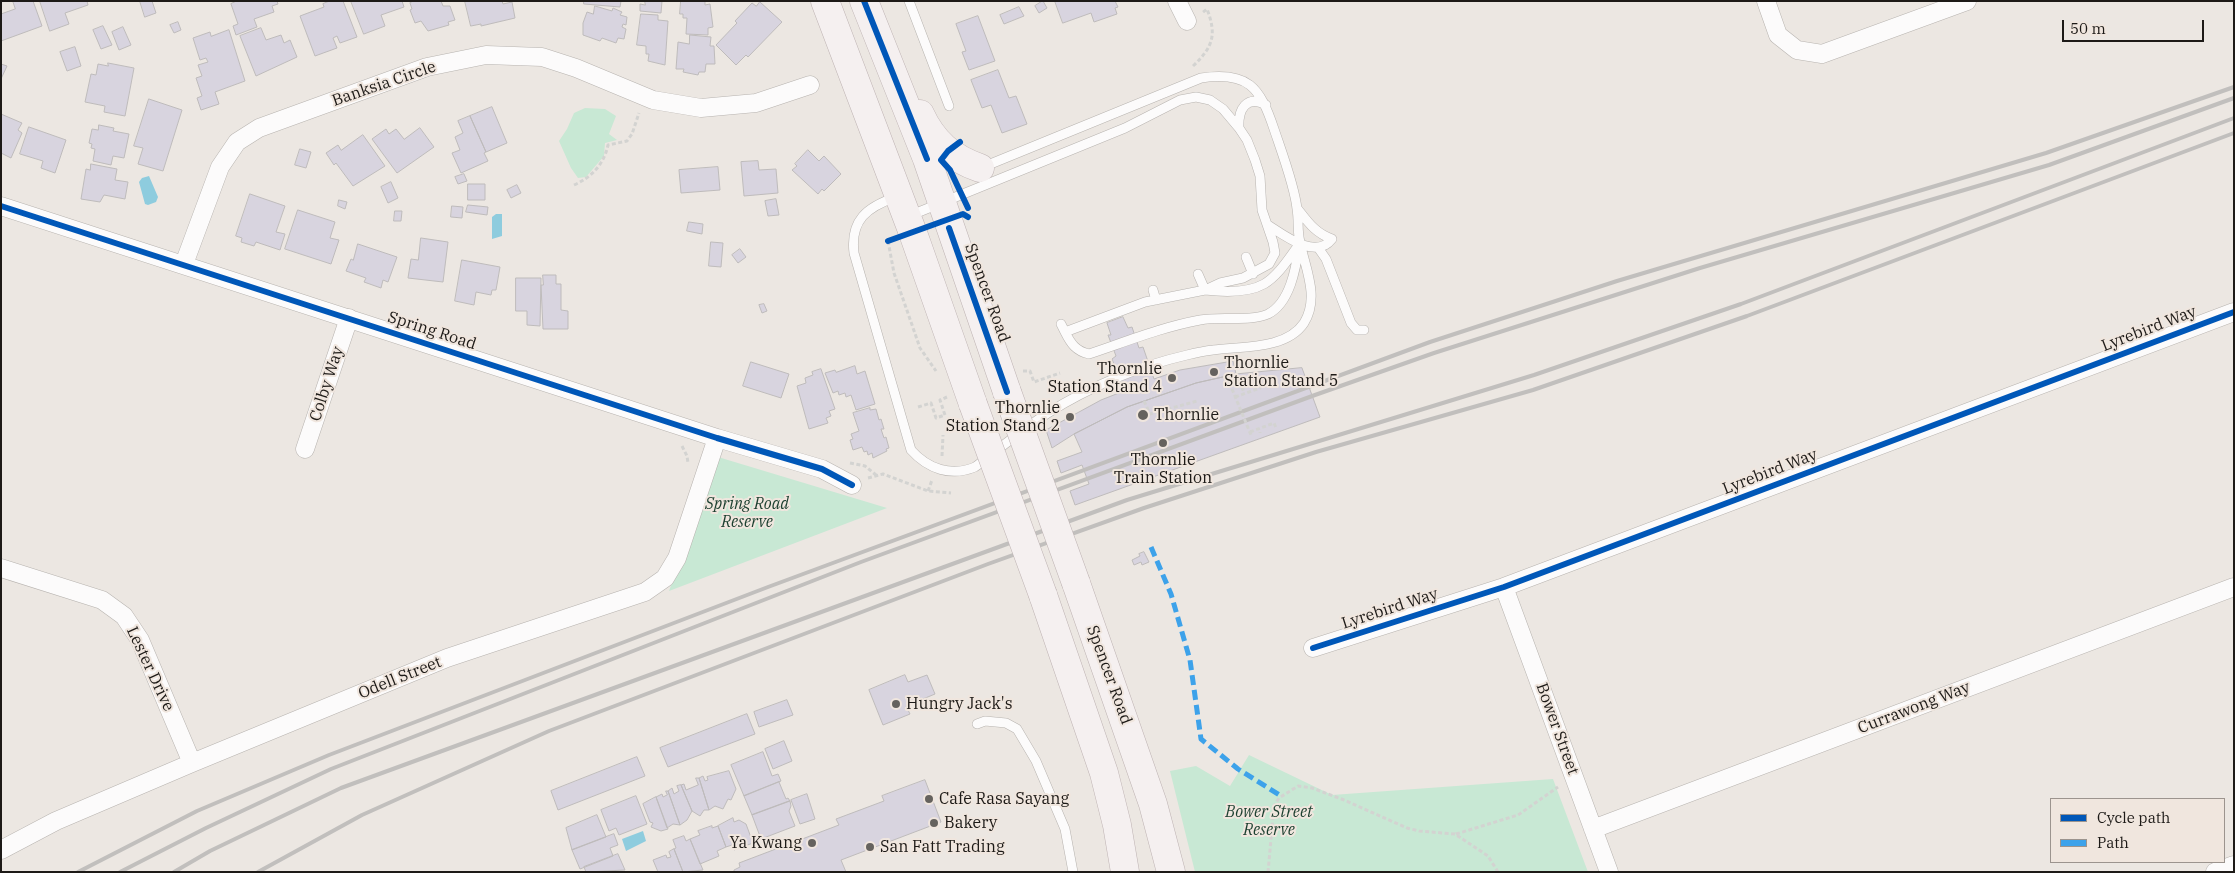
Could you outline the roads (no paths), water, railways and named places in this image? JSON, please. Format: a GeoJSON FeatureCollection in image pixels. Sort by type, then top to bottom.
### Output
{"type":"FeatureCollection","features":[{"type":"Feature","properties":{"kind":"main road"},"geometry":{"type":"LineString","coordinates":[[825,1],[901,222],[959,401],[1043,595],[1104,773],[1125,872]]}},
{"type":"Feature","properties":{"kind":"main road","name":"Spencer Road"},"geometry":{"type":"LineString","coordinates":[[864,1],[926,159],[941,203],[1013,382],[1076,583],[1153,804],[1171,872]]}},
{"type":"Feature","properties":{"kind":"main road"},"geometry":{"type":"LineString","coordinates":[[874,1],[899,68],[928,130],[962,162],[980,168]]}},
{"type":"Feature","properties":{"kind":"main road"},"geometry":{"type":"LineString","coordinates":[[1124,717],[1124,760],[1154,872]]}},
{"type":"Feature","properties":{"kind":"street"},"geometry":{"type":"LineString","coordinates":[[1177,1],[1187,21]]}},
{"type":"Feature","properties":{"kind":"street"},"geometry":{"type":"LineString","coordinates":[[1766,1],[1778,35],[1797,50],[1822,54],[1967,1]]}},
{"type":"Feature","properties":{"kind":"street","name":"Banksia Circle"},"geometry":{"type":"LineString","coordinates":[[184,264],[220,167],[238,142],[259,128],[427,67],[486,55],[542,57],[576,68],[653,100],[701,108],[756,103],[810,85]]}},
{"type":"Feature","properties":{"kind":"street","name":"Spring Road"},"geometry":{"type":"LineString","coordinates":[[1,206],[667,422],[822,469],[852,485]]}},
{"type":"Feature","properties":{"kind":"street","name":"Lyrebird Way"},"geometry":{"type":"LineString","coordinates":[[1313,648],[1504,587],[2234,312]]}},
{"type":"Feature","properties":{"kind":"street","name":"Colby Way"},"geometry":{"type":"LineString","coordinates":[[305,449],[349,318]]}},
{"type":"Feature","properties":{"kind":"street","name":"Odell Street"},"geometry":{"type":"LineString","coordinates":[[1,850],[56,821],[447,658],[645,592],[665,578],[677,558],[717,438]]}},
{"type":"Feature","properties":{"kind":"street","name":"Lester Drive"},"geometry":{"type":"LineString","coordinates":[[1,568],[102,600],[124,616],[140,640],[192,763]]}},
{"type":"Feature","properties":{"kind":"street","name":"Bower Street"},"geometry":{"type":"LineString","coordinates":[[1504,587],[1609,872]]}},
{"type":"Feature","properties":{"kind":"street","name":"Currawong Way"},"geometry":{"type":"LineString","coordinates":[[1593,829],[2234,587]]}},
{"type":"Feature","properties":{"kind":"street"},"geometry":{"type":"LineString","coordinates":[[2214,872],[2234,864]]}},
{"type":"Feature","properties":{"kind":"lane"},"geometry":{"type":"LineString","coordinates":[[909,1],[949,106]]}},
{"type":"Feature","properties":{"kind":"lane"},"geometry":{"type":"LineString","coordinates":[[980,168],[1201,78],[1231,76],[1249,83],[1266,106],[1297,208],[1300,243],[1311,287],[1309,308],[1304,323],[1293,334],[1280,341],[1211,350],[1172,358],[1124,376],[1084,392],[1047,413],[975,467],[964,472],[949,471],[933,467],[920,460],[911,450],[854,253],[852,237],[858,223],[871,207],[901,222],[941,203],[1125,128],[1180,100],[1196,97],[1210,100],[1223,109],[1247,140],[1260,176],[1262,210],[1268,225],[1274,253],[1269,264],[1253,274],[1220,282],[1204,290],[1109,310],[1063,328],[1072,345],[1080,352],[1090,354],[1152,333],[1200,320],[1253,317],[1268,314],[1284,300],[1297,263],[1300,243]]}},
{"type":"Feature","properties":{"kind":"lane"},"geometry":{"type":"LineString","coordinates":[[1239,128],[1238,117],[1241,110],[1247,104],[1254,102],[1266,106]]}},
{"type":"Feature","properties":{"kind":"lane"},"geometry":{"type":"LineString","coordinates":[[1268,225],[1300,243],[1319,248],[1327,245],[1332,239],[1320,235],[1312,228],[1297,208]]}},
{"type":"Feature","properties":{"kind":"lane"},"geometry":{"type":"LineString","coordinates":[[1204,290],[1221,292],[1251,288],[1264,284],[1277,273],[1300,243]]}},
{"type":"Feature","properties":{"kind":"lane"},"geometry":{"type":"LineString","coordinates":[[1319,248],[1326,259],[1351,324],[1357,330],[1364,330]]}},
{"type":"Feature","properties":{"kind":"lane"},"geometry":{"type":"LineString","coordinates":[[1246,257],[1253,274]]}},
{"type":"Feature","properties":{"kind":"lane"},"geometry":{"type":"LineString","coordinates":[[1198,274],[1204,290]]}},
{"type":"Feature","properties":{"kind":"lane"},"geometry":{"type":"LineString","coordinates":[[1152,290],[1156,300]]}},
{"type":"Feature","properties":{"kind":"lane"},"geometry":{"type":"LineString","coordinates":[[977,724],[985,721],[1006,723],[1017,729],[1036,761],[1065,829],[1073,872]]}},
{"type":"Feature","properties":{"kind":"water"},"geometry":{"type":"Polygon","coordinates":[[[149,176],[158,197],[156,202],[148,205],[145,204],[139,182],[142,178],[149,176]]]}},
{"type":"Feature","properties":{"kind":"water"},"geometry":{"type":"Polygon","coordinates":[[[496,214],[502,214],[502,236],[492,239],[492,217],[496,214]]]}},
{"type":"Feature","properties":{"kind":"water"},"geometry":{"type":"Polygon","coordinates":[[[643,831],[646,841],[626,851],[622,839],[643,831]]]}},
{"type":"Feature","properties":{"kind":"railway"},"geometry":{"type":"LineString","coordinates":[[78,872],[197,811],[329,755],[768,587],[1430,342],[1617,281],[2046,153],[2234,87]]}},
{"type":"Feature","properties":{"kind":"railway"},"geometry":{"type":"LineString","coordinates":[[120,872],[206,828],[331,769],[861,562],[1315,395],[1434,353],[1700,268],[2049,165],[2234,98]]}},
{"type":"Feature","properties":{"kind":"railway"},"geometry":{"type":"LineString","coordinates":[[174,872],[210,851],[341,788],[1127,500],[1534,375],[1741,304],[2234,118]]}},
{"type":"Feature","properties":{"kind":"railway"},"geometry":{"type":"LineString","coordinates":[[258,872],[362,815],[549,731],[988,564],[1144,508],[1316,452],[1533,390],[1747,316],[2234,133]]}},
{"type":"Feature","properties":{"kind":"place","name":"Thornlie Station Stand 5"},"geometry":{"type":"Point","coordinates":[1214,372]}},
{"type":"Feature","properties":{"kind":"place","name":"Thornlie Station Stand 4"},"geometry":{"type":"Point","coordinates":[1172,378]}},
{"type":"Feature","properties":{"kind":"place","name":"Thornlie"},"geometry":{"type":"Point","coordinates":[1143,415]}},
{"type":"Feature","properties":{"kind":"place","name":"Thornlie Station Stand 2"},"geometry":{"type":"Point","coordinates":[1070,417]}},
{"type":"Feature","properties":{"kind":"place","name":"Thornlie Train Station"},"geometry":{"type":"Point","coordinates":[1163,443]}},
{"type":"Feature","properties":{"kind":"place","name":"Hungry Jack's"},"geometry":{"type":"Point","coordinates":[896,704]}},
{"type":"Feature","properties":{"kind":"place","name":"Cafe Rasa Sayang"},"geometry":{"type":"Point","coordinates":[929,799]}},
{"type":"Feature","properties":{"kind":"place","name":"Bakery"},"geometry":{"type":"Point","coordinates":[934,823]}},
{"type":"Feature","properties":{"kind":"place","name":"Ya Kwang"},"geometry":{"type":"Point","coordinates":[812,843]}},
{"type":"Feature","properties":{"kind":"place","name":"San Fatt Trading"},"geometry":{"type":"Point","coordinates":[870,847]}},
{"type":"Feature","properties":{"kind":"park label","name":"Spring Road Reserve"},"geometry":{"type":"Point","coordinates":[747,513]}},
{"type":"Feature","properties":{"kind":"park label","name":"Bower Street Reserve"},"geometry":{"type":"Point","coordinates":[1269,821]}}]}
